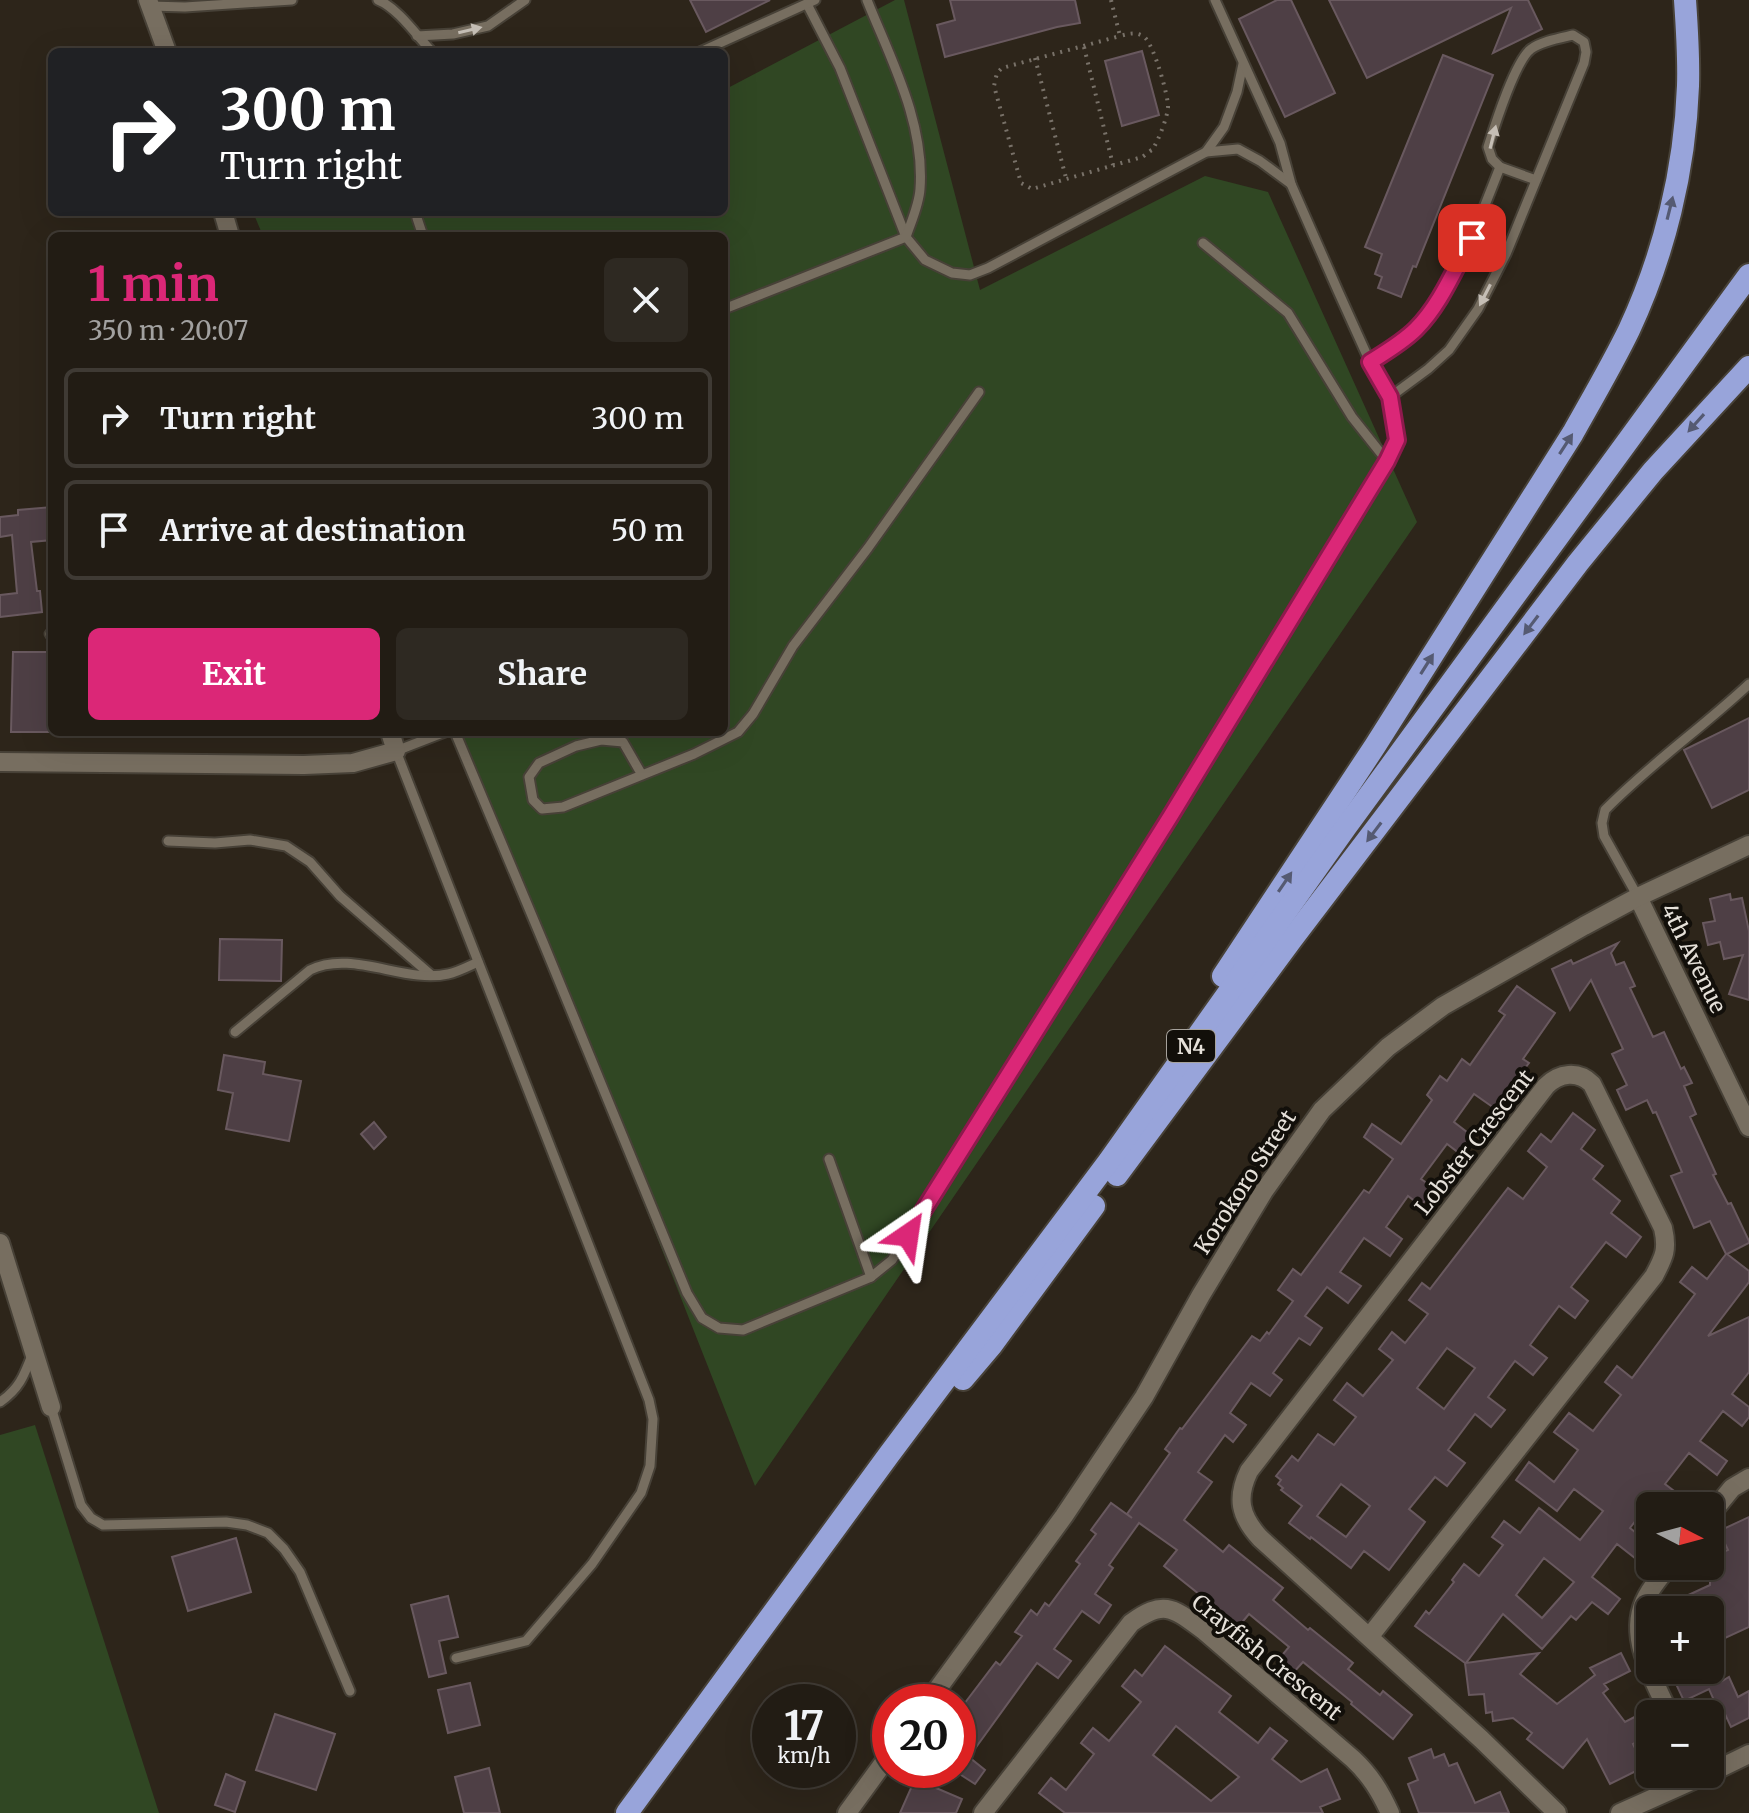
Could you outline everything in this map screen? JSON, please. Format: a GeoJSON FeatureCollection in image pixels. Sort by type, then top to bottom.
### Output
{"type":"FeatureCollection","features":[{"type":"Feature","properties":{"kind":"highway"},"geometry":{"type":"LineString","coordinates":[[1109,1161],[1162,1067],[1375,746],[1573,433],[1622,343],[1653,269],[1681,159],[1688,87],[1685,0]]}},
{"type":"Feature","properties":{"kind":"highway","name":"N4"},"geometry":{"type":"LineString","coordinates":[[627,1813],[1109,1161],[1355,815],[1749,275]]}},
{"type":"Feature","properties":{"kind":"highway"},"geometry":{"type":"LineString","coordinates":[[888,1456],[926,1422],[991,1346],[1292,939],[1578,563],[1653,471],[1749,367]]}},
{"type":"Feature","properties":{"kind":"street"},"geometry":{"type":"LineString","coordinates":[[149,3],[166,48]]}},
{"type":"Feature","properties":{"kind":"street"},"geometry":{"type":"LineString","coordinates":[[0,762],[353,763],[396,751],[391,736]]}},
{"type":"Feature","properties":{"kind":"street","name":"Korokoro Street"},"geometry":{"type":"LineString","coordinates":[[941,1684],[1064,1516],[1144,1397],[1264,1191],[1322,1110],[1388,1047],[1443,1006],[1638,897],[1749,845]]}},
{"type":"Feature","properties":{"kind":"street","name":"4th Avenue"},"geometry":{"type":"LineString","coordinates":[[1638,897],[1749,1127]]}},
{"type":"Feature","properties":{"kind":"street","name":"Lobster Crescent"},"geometry":{"type":"LineString","coordinates":[[1370,1636],[1654,1276],[1664,1258],[1666,1245],[1663,1228],[1592,1084],[1586,1078],[1567,1074],[1555,1078],[1546,1086],[1249,1471],[1244,1483],[1241,1509],[1250,1527],[1557,1813]]}},
{"type":"Feature","properties":{"kind":"street"},"geometry":{"type":"LineString","coordinates":[[0,1243],[51,1407]]}},
{"type":"Feature","properties":{"kind":"street"},"geometry":{"type":"LineString","coordinates":[[1724,1498],[1732,1488],[1749,1478]]}},
{"type":"Feature","properties":{"kind":"street"},"geometry":{"type":"LineString","coordinates":[[1659,1580],[1645,1599],[1639,1617],[1643,1658],[1662,1700]]}},
{"type":"Feature","properties":{"kind":"street","name":"Crayfish Crescent"},"geometry":{"type":"LineString","coordinates":[[983,1813],[1118,1637],[1142,1614],[1156,1608],[1169,1608],[1203,1630],[1353,1759],[1370,1776],[1390,1813]]}},
{"type":"Feature","properties":{"kind":"street"},"geometry":{"type":"LineString","coordinates":[[1724,1765],[1749,1754]]}},
{"type":"Feature","properties":{"kind":"street"},"geometry":{"type":"LineString","coordinates":[[847,1813],[872,1779]]}},
{"type":"Feature","properties":{"kind":"street"},"geometry":{"type":"LineString","coordinates":[[1620,1813],[1674,1788]]}},
{"type":"Feature","properties":{"kind":"lane"},"geometry":{"type":"LineString","coordinates":[[149,3],[185,7],[292,0]]}},
{"type":"Feature","properties":{"kind":"lane"},"geometry":{"type":"LineString","coordinates":[[378,0],[398,14],[428,48]]}},
{"type":"Feature","properties":{"kind":"lane"},"geometry":{"type":"LineString","coordinates":[[867,0],[909,105],[918,143],[920,191],[906,237]]}},
{"type":"Feature","properties":{"kind":"lane"},"geometry":{"type":"LineString","coordinates":[[457,736],[687,1293],[702,1318],[719,1328],[743,1330],[871,1277],[892,1260],[1170,817],[1397,440],[1390,397],[1370,362],[1291,184],[1280,143],[1215,0]]}},
{"type":"Feature","properties":{"kind":"lane"},"geometry":{"type":"LineString","coordinates":[[709,48],[811,2],[906,237],[925,260],[952,273],[970,275],[988,268],[1206,152],[1238,149],[1291,184]]}},
{"type":"Feature","properties":{"kind":"lane"},"geometry":{"type":"LineString","coordinates":[[417,36],[453,34],[488,26],[521,3]]}},
{"type":"Feature","properties":{"kind":"lane"},"geometry":{"type":"LineString","coordinates":[[1390,397],[1449,350],[1478,309],[1506,254],[1584,63],[1584,42],[1573,35],[1533,47],[1521,59],[1488,147],[1492,159],[1500,167],[1536,180]]}},
{"type":"Feature","properties":{"kind":"lane"},"geometry":{"type":"LineString","coordinates":[[1206,152],[1224,127],[1243,64]]}},
{"type":"Feature","properties":{"kind":"lane"},"geometry":{"type":"LineString","coordinates":[[1370,362],[1403,340],[1433,308],[1472,238],[1500,167]]}},
{"type":"Feature","properties":{"kind":"lane"},"geometry":{"type":"LineString","coordinates":[[728,307],[906,237]]}},
{"type":"Feature","properties":{"kind":"lane"},"geometry":{"type":"LineString","coordinates":[[1203,243],[1288,313],[1352,417],[1387,461]]}},
{"type":"Feature","properties":{"kind":"lane"},"geometry":{"type":"LineString","coordinates":[[642,775],[623,742],[601,740],[576,746],[539,763],[529,777],[533,800],[542,809],[563,807],[694,754],[738,732],[753,714],[793,646],[979,392]]}},
{"type":"Feature","properties":{"kind":"lane"},"geometry":{"type":"LineString","coordinates":[[1638,897],[1604,836],[1602,823],[1605,810],[1749,684]]}},
{"type":"Feature","properties":{"kind":"lane"},"geometry":{"type":"LineString","coordinates":[[435,736],[396,751],[649,1400],[653,1419],[650,1466],[641,1493],[592,1564],[526,1641],[456,1658]]}},
{"type":"Feature","properties":{"kind":"lane"},"geometry":{"type":"LineString","coordinates":[[168,841],[215,843],[250,840],[286,846],[310,862],[340,896],[431,975]]}},
{"type":"Feature","properties":{"kind":"lane"},"geometry":{"type":"LineString","coordinates":[[235,1032],[319,965],[349,963],[431,975],[448,974],[478,962]]}},
{"type":"Feature","properties":{"kind":"lane"},"geometry":{"type":"LineString","coordinates":[[829,1159],[871,1277]]}},
{"type":"Feature","properties":{"kind":"lane"},"geometry":{"type":"LineString","coordinates":[[0,1402],[14,1393],[34,1352]]}},
{"type":"Feature","properties":{"kind":"lane"},"geometry":{"type":"LineString","coordinates":[[51,1407],[81,1505],[91,1518],[103,1525],[226,1522],[247,1525],[268,1533],[300,1572],[350,1691]]}},
{"type":"Feature","properties":{"kind":"path"},"geometry":{"type":"LineString","coordinates":[[1111,0],[1120,36]]}},
{"type":"Feature","properties":{"kind":"path"},"geometry":{"type":"LineString","coordinates":[[1135,33],[1150,42],[1168,107],[1158,140],[1152,150],[1142,157],[1032,189],[1021,183],[994,86],[997,73],[1002,68],[1084,46],[1135,33]]}},
{"type":"Feature","properties":{"kind":"path"},"geometry":{"type":"LineString","coordinates":[[1084,46],[1113,165]]}},
{"type":"Feature","properties":{"kind":"path"},"geometry":{"type":"LineString","coordinates":[[1035,58],[1066,178]]}},
{"type":"Feature","properties":{"kind":"green space"},"geometry":{"type":"Polygon","coordinates":[[[895,0],[904,0],[980,290],[1205,176],[1268,192],[1417,522],[755,1486],[460,736],[728,736],[728,232],[261,232],[255,216],[728,216],[728,88],[895,0]]]}},
{"type":"Feature","properties":{"kind":"green space"},"geometry":{"type":"Polygon","coordinates":[[[35,1425],[159,1813],[0,1813],[0,1435],[35,1425]]]}},
{"type":"Feature","properties":{"kind":"building"},"geometry":{"type":"Polygon","coordinates":[[[690,0],[770,0],[706,32],[690,0]]]}},
{"type":"Feature","properties":{"kind":"building"},"geometry":{"type":"Polygon","coordinates":[[[950,0],[1075,0],[1080,23],[945,57],[937,25],[955,20],[950,0]]]}},
{"type":"Feature","properties":{"kind":"building"},"geometry":{"type":"Polygon","coordinates":[[[1277,0],[1291,0],[1335,93],[1285,117],[1239,19],[1277,0]]]}},
{"type":"Feature","properties":{"kind":"building"},"geometry":{"type":"Polygon","coordinates":[[[1329,0],[1528,0],[1542,29],[1493,53],[1511,8],[1367,78],[1329,0]]]}},
{"type":"Feature","properties":{"kind":"building"},"geometry":{"type":"Polygon","coordinates":[[[1142,51],[1159,115],[1122,126],[1105,61],[1142,51]]]}},
{"type":"Feature","properties":{"kind":"building"},"geometry":{"type":"Polygon","coordinates":[[[1443,55],[1493,75],[1401,297],[1378,288],[1382,277],[1375,274],[1382,254],[1365,247],[1443,55]]]}},
{"type":"Feature","properties":{"kind":"building"},"geometry":{"type":"Polygon","coordinates":[[[48,507],[48,540],[31,542],[42,612],[0,617],[0,595],[17,593],[12,535],[0,537],[0,517],[18,515],[18,510],[48,507]]]}},
{"type":"Feature","properties":{"kind":"building"},"geometry":{"type":"Polygon","coordinates":[[[13,652],[48,652],[48,732],[11,732],[13,652]]]}},
{"type":"Feature","properties":{"kind":"building"},"geometry":{"type":"Polygon","coordinates":[[[1749,718],[1749,790],[1712,808],[1684,750],[1749,718]]]}},
{"type":"Feature","properties":{"kind":"building"},"geometry":{"type":"Polygon","coordinates":[[[1730,894],[1731,900],[1742,898],[1749,931],[1749,1000],[1729,994],[1743,955],[1724,959],[1720,942],[1708,945],[1703,923],[1715,921],[1710,899],[1730,894]]]}},
{"type":"Feature","properties":{"kind":"building"},"geometry":{"type":"Polygon","coordinates":[[[220,939],[282,940],[281,981],[219,980],[220,939]]]}},
{"type":"Feature","properties":{"kind":"building"},"geometry":{"type":"Polygon","coordinates":[[[1618,943],[1611,953],[1616,965],[1624,962],[1635,986],[1630,988],[1653,1037],[1664,1032],[1681,1069],[1684,1067],[1692,1083],[1684,1086],[1696,1114],[1690,1117],[1716,1174],[1713,1175],[1749,1241],[1727,1254],[1749,1271],[1749,1282],[1708,1336],[1749,1317],[1749,1372],[1732,1394],[1749,1407],[1749,1417],[1742,1426],[1723,1411],[1700,1441],[1727,1461],[1717,1475],[1689,1453],[1665,1484],[1676,1492],[1636,1492],[1636,1520],[1630,1528],[1636,1533],[1636,1559],[1617,1544],[1592,1577],[1620,1599],[1608,1614],[1592,1602],[1576,1620],[1571,1616],[1542,1649],[1503,1614],[1466,1663],[1539,1653],[1520,1674],[1557,1704],[1595,1675],[1590,1668],[1621,1653],[1630,1671],[1604,1684],[1608,1689],[1603,1693],[1625,1722],[1636,1716],[1636,1742],[1633,1744],[1636,1771],[1610,1784],[1587,1739],[1563,1768],[1527,1739],[1532,1733],[1513,1718],[1493,1721],[1492,1712],[1486,1713],[1484,1694],[1469,1695],[1465,1663],[1415,1626],[1426,1611],[1429,1614],[1464,1564],[1479,1576],[1503,1545],[1492,1537],[1504,1521],[1520,1533],[1539,1508],[1580,1540],[1603,1511],[1574,1489],[1557,1511],[1516,1480],[1529,1462],[1554,1482],[1578,1450],[1554,1432],[1569,1413],[1593,1431],[1621,1395],[1605,1382],[1617,1366],[1632,1378],[1695,1294],[1680,1282],[1692,1267],[1707,1279],[1726,1254],[1710,1221],[1694,1228],[1671,1176],[1682,1172],[1656,1112],[1653,1113],[1647,1100],[1626,1110],[1617,1090],[1627,1085],[1612,1054],[1623,1049],[1591,980],[1570,1010],[1552,969],[1571,960],[1573,964],[1618,943]],[[1544,1558],[1516,1595],[1542,1618],[1574,1582],[1544,1558]]]}},
{"type":"Feature","properties":{"kind":"building"},"geometry":{"type":"Polygon","coordinates":[[[1517,986],[1555,1013],[1523,1059],[1529,1063],[1494,1108],[1474,1094],[1454,1122],[1472,1136],[1459,1153],[1447,1144],[1421,1179],[1434,1188],[1421,1206],[1408,1196],[1386,1227],[1402,1239],[1390,1256],[1364,1238],[1340,1272],[1361,1286],[1348,1303],[1327,1287],[1305,1316],[1322,1328],[1310,1345],[1299,1338],[1273,1373],[1282,1380],[1270,1396],[1251,1383],[1230,1413],[1246,1425],[1233,1442],[1225,1435],[1198,1472],[1212,1482],[1184,1520],[1223,1552],[1229,1545],[1283,1588],[1273,1600],[1353,1663],[1348,1669],[1380,1695],[1383,1691],[1412,1715],[1393,1739],[1303,1662],[1294,1672],[1278,1660],[1289,1647],[1249,1614],[1239,1626],[1164,1566],[1177,1550],[1139,1523],[1109,1565],[1113,1568],[1095,1594],[1111,1605],[1099,1623],[1082,1611],[1054,1649],[1071,1661],[1058,1678],[1037,1663],[976,1747],[976,1688],[996,1662],[1000,1665],[1022,1636],[1015,1632],[1031,1610],[1037,1615],[1045,1603],[1049,1606],[1080,1564],[1076,1561],[1096,1534],[1091,1530],[1111,1503],[1132,1518],[1127,1514],[1170,1453],[1165,1449],[1180,1428],[1252,1336],[1260,1341],[1267,1332],[1269,1334],[1293,1301],[1278,1290],[1293,1269],[1301,1275],[1364,1190],[1369,1193],[1393,1159],[1364,1137],[1372,1124],[1401,1144],[1432,1100],[1427,1095],[1440,1076],[1447,1081],[1462,1059],[1470,1065],[1505,1015],[1499,1011],[1517,986]]]}},
{"type":"Feature","properties":{"kind":"building"},"geometry":{"type":"Polygon","coordinates":[[[224,1055],[265,1062],[263,1074],[301,1081],[289,1141],[226,1129],[233,1093],[218,1090],[224,1055]]]}},
{"type":"Feature","properties":{"kind":"building"},"geometry":{"type":"Polygon","coordinates":[[[1573,1113],[1595,1130],[1581,1149],[1603,1166],[1593,1179],[1620,1201],[1611,1213],[1641,1237],[1626,1257],[1606,1242],[1571,1287],[1588,1301],[1575,1318],[1559,1306],[1530,1345],[1547,1358],[1533,1375],[1515,1361],[1488,1397],[1505,1410],[1491,1427],[1475,1414],[1448,1450],[1465,1463],[1447,1486],[1435,1477],[1409,1509],[1425,1522],[1389,1570],[1364,1551],[1351,1568],[1289,1523],[1302,1506],[1281,1490],[1283,1488],[1278,1484],[1281,1480],[1276,1476],[1292,1456],[1298,1461],[1318,1434],[1334,1445],[1356,1417],[1334,1400],[1347,1383],[1363,1396],[1393,1360],[1379,1349],[1392,1332],[1405,1343],[1428,1314],[1409,1300],[1422,1283],[1430,1289],[1508,1188],[1523,1199],[1547,1167],[1528,1151],[1541,1134],[1551,1142],[1573,1113]],[[1447,1348],[1417,1388],[1444,1409],[1475,1368],[1447,1348]],[[1341,1484],[1317,1516],[1346,1537],[1370,1506],[1341,1484]]]}},
{"type":"Feature","properties":{"kind":"building"},"geometry":{"type":"Polygon","coordinates":[[[374,1122],[386,1137],[374,1149],[361,1134],[374,1122]]]}},
{"type":"Feature","properties":{"kind":"building"},"geometry":{"type":"Polygon","coordinates":[[[1749,1517],[1749,1627],[1724,1639],[1724,1596],[1686,1596],[1710,1585],[1710,1580],[1724,1580],[1724,1552],[1728,1550],[1724,1529],[1749,1517]]]}},
{"type":"Feature","properties":{"kind":"building"},"geometry":{"type":"Polygon","coordinates":[[[236,1538],[251,1592],[188,1611],[172,1557],[236,1538]]]}},
{"type":"Feature","properties":{"kind":"building"},"geometry":{"type":"Polygon","coordinates":[[[448,1596],[458,1637],[439,1641],[446,1673],[429,1677],[411,1605],[448,1596]]]}},
{"type":"Feature","properties":{"kind":"building"},"geometry":{"type":"Polygon","coordinates":[[[1165,1646],[1231,1696],[1219,1712],[1258,1743],[1270,1728],[1287,1741],[1272,1759],[1301,1782],[1327,1769],[1340,1799],[1320,1807],[1323,1813],[1065,1813],[1039,1793],[1051,1778],[1066,1790],[1094,1754],[1081,1743],[1093,1728],[1109,1741],[1141,1702],[1122,1686],[1135,1670],[1142,1676],[1165,1646]],[[1176,1726],[1153,1755],[1211,1801],[1239,1777],[1176,1726]]]}},
{"type":"Feature","properties":{"kind":"building"},"geometry":{"type":"Polygon","coordinates":[[[1729,1677],[1738,1697],[1749,1691],[1749,1718],[1731,1727],[1724,1714],[1724,1700],[1714,1700],[1709,1689],[1684,1700],[1676,1684],[1724,1684],[1724,1680],[1729,1677]]]}},
{"type":"Feature","properties":{"kind":"building"},"geometry":{"type":"Polygon","coordinates":[[[470,1683],[480,1725],[448,1733],[438,1690],[470,1683]]]}},
{"type":"Feature","properties":{"kind":"building"},"geometry":{"type":"Polygon","coordinates":[[[275,1714],[335,1734],[316,1790],[256,1770],[275,1714]]]}},
{"type":"Feature","properties":{"kind":"building"},"geometry":{"type":"Polygon","coordinates":[[[1431,1749],[1434,1758],[1444,1754],[1449,1766],[1457,1763],[1475,1803],[1500,1792],[1509,1813],[1419,1813],[1408,1784],[1418,1780],[1409,1758],[1431,1749]]]}},
{"type":"Feature","properties":{"kind":"building"},"geometry":{"type":"Polygon","coordinates":[[[976,1763],[985,1770],[976,1783],[976,1763]]]}},
{"type":"Feature","properties":{"kind":"building"},"geometry":{"type":"Polygon","coordinates":[[[489,1768],[500,1813],[464,1813],[455,1777],[489,1768]]]}},
{"type":"Feature","properties":{"kind":"building"},"geometry":{"type":"Polygon","coordinates":[[[226,1774],[245,1782],[235,1812],[215,1805],[226,1774]]]}},
{"type":"Feature","properties":{"kind":"building"},"geometry":{"type":"Polygon","coordinates":[[[911,1788],[936,1788],[962,1799],[956,1813],[900,1813],[911,1788]]]}},
{"type":"Feature","properties":{"kind":"route"},"geometry":{"type":"LineString","coordinates":[[908,1235],[1170,817],[1387,461],[1397,440],[1390,397],[1370,362],[1417,328],[1433,308],[1472,238]]}}]}
